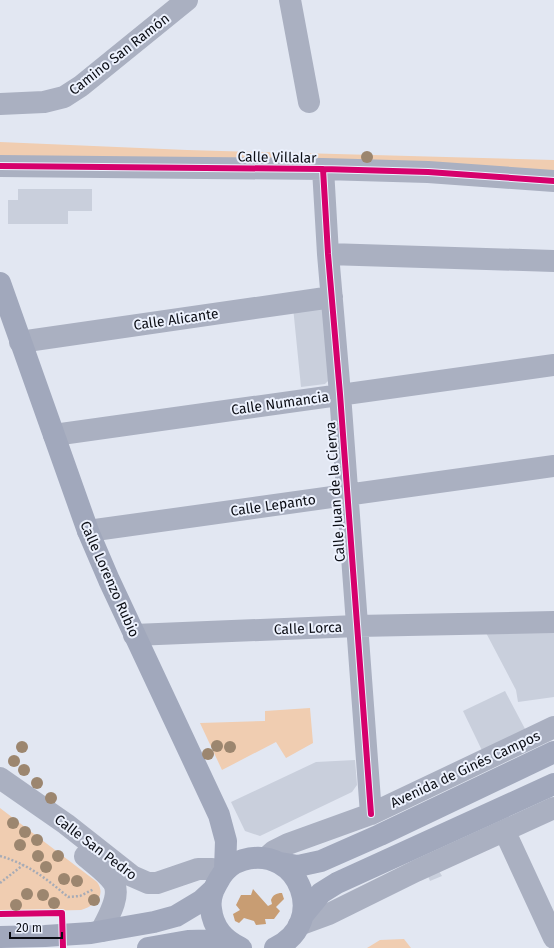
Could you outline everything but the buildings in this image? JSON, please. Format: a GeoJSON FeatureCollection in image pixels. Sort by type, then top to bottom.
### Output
{"type":"FeatureCollection","features":[{"type":"Feature","properties":{"kind":"main road","name":"Calle Lorenzo Rubio"},"geometry":{"type":"LineString","coordinates":[[0,283],[88,532],[134,635],[219,815],[226,841],[221,877],[211,894],[211,909],[214,923],[222,935],[234,944]]}},
{"type":"Feature","properties":{"kind":"main road","name":"Avenida de Ginés Campos"},"geometry":{"type":"LineString","coordinates":[[273,861],[298,866],[321,861],[380,835],[554,752]]}},
{"type":"Feature","properties":{"kind":"main road"},"geometry":{"type":"LineString","coordinates":[[291,935],[321,893],[337,883],[554,784]]}},
{"type":"Feature","properties":{"kind":"main road"},"geometry":{"type":"LineString","coordinates":[[219,815],[234,836],[252,851],[292,872],[300,885],[304,900],[291,935]]}},
{"type":"Feature","properties":{"kind":"main road"},"geometry":{"type":"LineString","coordinates":[[0,937],[45,936],[101,931],[154,922],[176,916],[201,901],[221,877],[237,862],[251,858],[273,861]]}},
{"type":"Feature","properties":{"kind":"main road"},"geometry":{"type":"LineString","coordinates":[[148,948],[188,941],[234,944]]}},
{"type":"Feature","properties":{"kind":"street","name":"Camino San Ramón"},"geometry":{"type":"LineString","coordinates":[[0,104],[44,102],[64,98],[81,86],[187,0]]}},
{"type":"Feature","properties":{"kind":"street"},"geometry":{"type":"LineString","coordinates":[[290,0],[309,102]]}},
{"type":"Feature","properties":{"kind":"street","name":"Calle Villalar"},"geometry":{"type":"LineString","coordinates":[[0,166],[323,169],[428,172],[554,181]]}},
{"type":"Feature","properties":{"kind":"street","name":"Calle Juan de la Cierva"},"geometry":{"type":"LineString","coordinates":[[323,169],[328,254],[340,394],[371,814]]}},
{"type":"Feature","properties":{"kind":"street"},"geometry":{"type":"LineString","coordinates":[[328,254],[554,261]]}},
{"type":"Feature","properties":{"kind":"street","name":"Calle Alicante"},"geometry":{"type":"LineString","coordinates":[[20,342],[332,297]]}},
{"type":"Feature","properties":{"kind":"street","name":"Calle Numancia"},"geometry":{"type":"LineString","coordinates":[[54,435],[340,394],[554,366]]}},
{"type":"Feature","properties":{"kind":"street","name":"Calle Lepanto"},"geometry":{"type":"LineString","coordinates":[[88,532],[347,494],[554,466]]}},
{"type":"Feature","properties":{"kind":"street","name":"Calle Lorca"},"geometry":{"type":"LineString","coordinates":[[134,635],[357,626],[554,622]]}},
{"type":"Feature","properties":{"kind":"street","name":"Avenida de Ginés Campos"},"geometry":{"type":"LineString","coordinates":[[273,861],[274,851],[288,844],[371,814],[554,727]]}},
{"type":"Feature","properties":{"kind":"street","name":"Calle San Pedro"},"geometry":{"type":"LineString","coordinates":[[0,778],[66,824],[132,876],[148,883],[157,883],[198,869],[212,869],[221,877]]}},
{"type":"Feature","properties":{"kind":"street"},"geometry":{"type":"LineString","coordinates":[[0,794],[79,851],[113,882],[116,889],[116,896],[109,916],[101,931]]}},
{"type":"Feature","properties":{"kind":"street"},"geometry":{"type":"LineString","coordinates":[[291,935],[329,914],[416,871],[505,832],[554,808]]}},
{"type":"Feature","properties":{"kind":"street"},"geometry":{"type":"LineString","coordinates":[[505,832],[554,938]]}},
{"type":"Feature","properties":{"kind":"path"},"geometry":{"type":"LineString","coordinates":[[0,856],[15,860],[45,877],[68,897],[80,896],[113,882]]}},
{"type":"Feature","properties":{"kind":"path"},"geometry":{"type":"LineString","coordinates":[[0,884],[23,864]]}},
{"type":"Feature","properties":{"kind":"shaded area"},"geometry":{"type":"Polygon","coordinates":[[[0,142],[187,150],[554,160],[554,173],[0,156],[0,142]]]}},
{"type":"Feature","properties":{"kind":"shaded area"},"geometry":{"type":"Polygon","coordinates":[[[310,708],[313,743],[286,758],[276,742],[222,770],[200,723],[265,721],[265,711],[310,708]]]}},
{"type":"Feature","properties":{"kind":"shaded area"},"geometry":{"type":"Polygon","coordinates":[[[0,808],[97,882],[101,892],[98,900],[81,910],[0,912],[0,808]]]}},
{"type":"Feature","properties":{"kind":"shaded area"},"geometry":{"type":"Polygon","coordinates":[[[253,889],[268,906],[272,904],[271,900],[276,894],[282,893],[284,899],[276,907],[280,911],[274,919],[265,919],[266,924],[256,925],[254,921],[244,918],[239,923],[235,921],[233,914],[240,910],[236,905],[241,895],[251,895],[253,889]]]}},
{"type":"Feature","properties":{"kind":"shaded area"},"geometry":{"type":"Polygon","coordinates":[[[404,939],[411,948],[367,948],[380,940],[404,939]]]}},
{"type":"Feature","properties":{"kind":"cycle path"},"geometry":{"type":"LineString","coordinates":[[0,166],[323,169],[428,172],[554,181]]}},
{"type":"Feature","properties":{"kind":"cycle path"},"geometry":{"type":"LineString","coordinates":[[323,169],[328,254],[340,394],[371,814]]}},
{"type":"Feature","properties":{"kind":"cycle path"},"geometry":{"type":"LineString","coordinates":[[0,914],[62,913],[63,948]]}}]}
